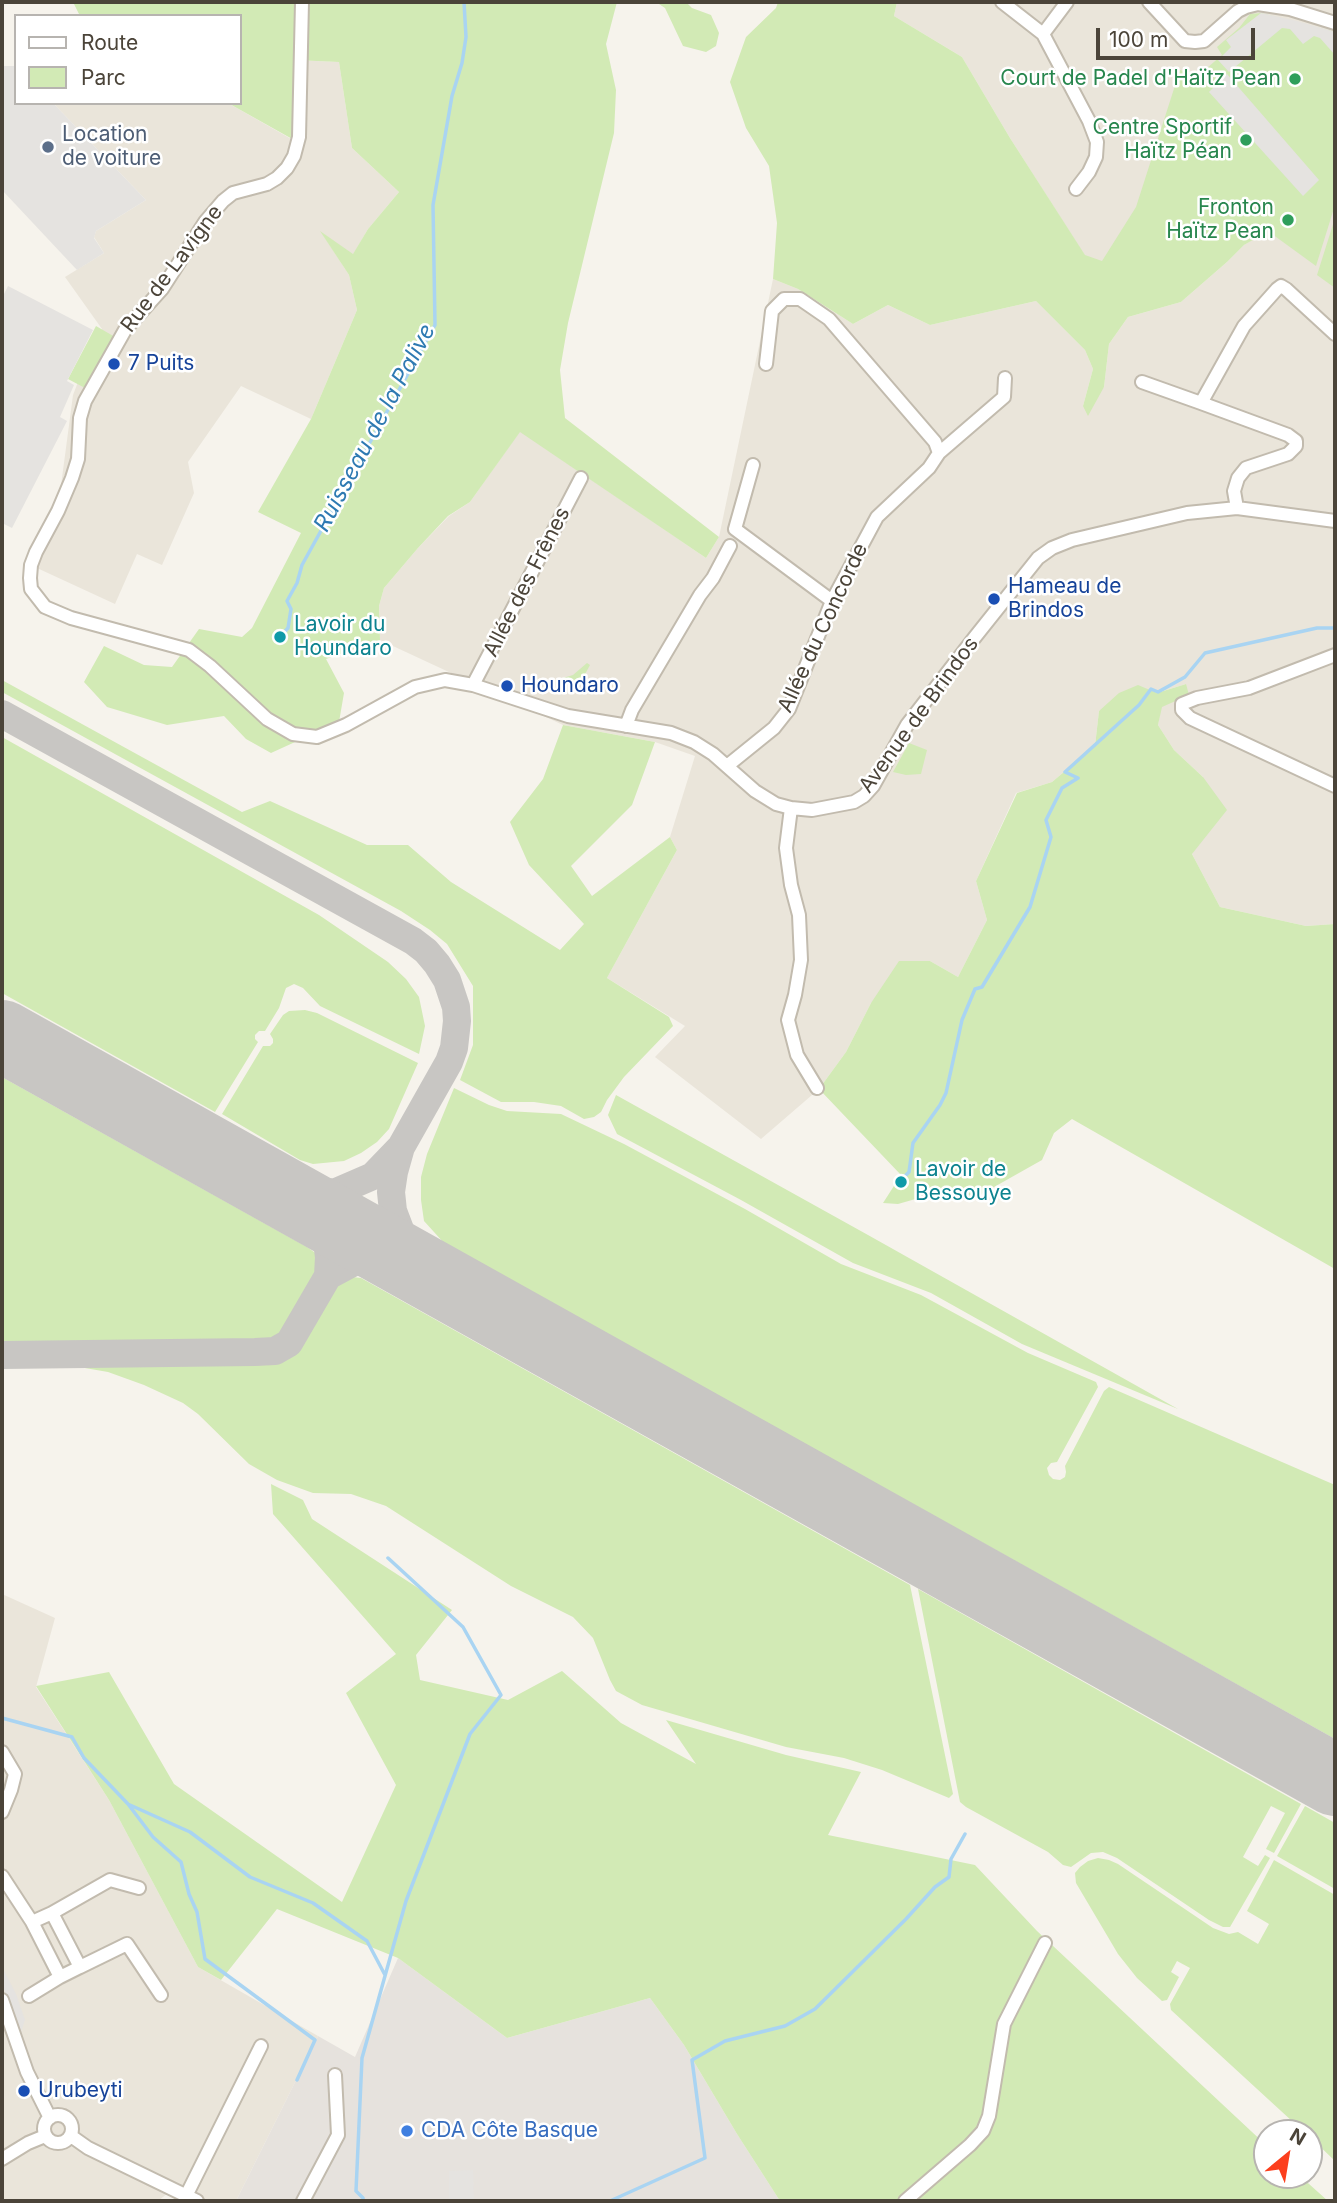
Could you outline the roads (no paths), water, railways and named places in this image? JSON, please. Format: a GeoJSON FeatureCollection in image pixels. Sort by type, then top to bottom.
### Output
{"type":"FeatureCollection","features":[{"type":"Feature","properties":{"kind":"street","name":"Rue de Lavigne"},"geometry":{"type":"LineString","coordinates":[[302,2],[299,137],[294,156],[277,178],[267,184],[233,193],[223,201],[201,229],[162,289],[122,335],[85,401],[80,418],[78,459],[72,478],[31,565],[31,589],[45,607],[71,618],[189,650],[267,719],[293,734],[317,737],[346,725],[415,687],[445,680],[473,685]]}},
{"type":"Feature","properties":{"kind":"street"},"geometry":{"type":"LineString","coordinates":[[1002,2],[1043,34],[1089,121],[1097,142],[1096,157],[1089,173],[1076,189]]}},
{"type":"Feature","properties":{"kind":"street"},"geometry":{"type":"LineString","coordinates":[[1043,34],[1067,2]]}},
{"type":"Feature","properties":{"kind":"street"},"geometry":{"type":"LineString","coordinates":[[1149,2],[1185,41],[1204,41],[1238,12],[1258,4],[1290,9],[1335,23]]}},
{"type":"Feature","properties":{"kind":"street"},"geometry":{"type":"LineString","coordinates":[[1200,403],[1244,326],[1281,286],[1335,334]]}},
{"type":"Feature","properties":{"kind":"street"},"geometry":{"type":"LineString","coordinates":[[766,363],[772,311],[784,299],[800,299],[829,319],[935,442],[939,453]]}},
{"type":"Feature","properties":{"kind":"street","name":"Allée du Concorde"},"geometry":{"type":"LineString","coordinates":[[727,766],[774,729],[789,709],[832,601],[877,517],[929,468],[939,453],[1004,397],[1005,378]]}},
{"type":"Feature","properties":{"kind":"street"},"geometry":{"type":"LineString","coordinates":[[1142,382],[1288,435],[1297,441],[1288,454],[1247,468],[1238,478],[1234,491],[1237,508]]}},
{"type":"Feature","properties":{"kind":"street"},"geometry":{"type":"LineString","coordinates":[[753,465],[735,530],[832,601]]}},
{"type":"Feature","properties":{"kind":"street","name":"Allée des Frênes"},"geometry":{"type":"LineString","coordinates":[[473,685],[581,478]]}},
{"type":"Feature","properties":{"kind":"street","name":"Avenue de Brindos"},"geometry":{"type":"LineString","coordinates":[[791,808],[811,810],[853,802],[864,796],[873,786],[907,725],[924,701],[1038,558],[1052,548],[1072,540],[1187,513],[1237,508],[1335,521]]}},
{"type":"Feature","properties":{"kind":"street"},"geometry":{"type":"LineString","coordinates":[[626,726],[632,710],[700,594],[713,578],[730,545]]}},
{"type":"Feature","properties":{"kind":"street"},"geometry":{"type":"LineString","coordinates":[[1335,655],[1249,688],[1197,698],[1182,704],[1181,710],[1189,718],[1335,786]]}},
{"type":"Feature","properties":{"kind":"street"},"geometry":{"type":"LineString","coordinates":[[473,685],[568,716],[671,733],[694,742],[713,754],[755,791],[776,804],[791,808],[786,848],[791,885],[799,915],[801,960],[788,1020],[797,1055],[817,1088]]}},
{"type":"Feature","properties":{"kind":"street"},"geometry":{"type":"LineString","coordinates":[[2,1752],[15,1774],[2,1812]]}},
{"type":"Feature","properties":{"kind":"street"},"geometry":{"type":"LineString","coordinates":[[2,1875],[32,1922],[60,1977]]}},
{"type":"Feature","properties":{"kind":"street"},"geometry":{"type":"LineString","coordinates":[[32,1922],[110,1880],[139,1888]]}},
{"type":"Feature","properties":{"kind":"street"},"geometry":{"type":"LineString","coordinates":[[52,1913],[80,1967]]}},
{"type":"Feature","properties":{"kind":"street"},"geometry":{"type":"LineString","coordinates":[[905,2201],[983,2131],[989,2116],[1004,2024],[1045,1943]]}},
{"type":"Feature","properties":{"kind":"street"},"geometry":{"type":"LineString","coordinates":[[29,1996],[60,1977],[127,1944],[161,1995]]}},
{"type":"Feature","properties":{"kind":"street"},"geometry":{"type":"LineString","coordinates":[[2,2000],[27,2072],[50,2118]]}},
{"type":"Feature","properties":{"kind":"street"},"geometry":{"type":"LineString","coordinates":[[71,2136],[88,2148],[191,2199],[261,2046]]}},
{"type":"Feature","properties":{"kind":"street"},"geometry":{"type":"LineString","coordinates":[[303,2201],[338,2135],[335,2074]]}},
{"type":"Feature","properties":{"kind":"street"},"geometry":{"type":"LineString","coordinates":[[59,2115],[68,2119],[72,2127],[71,2136],[64,2142],[56,2144],[45,2136],[45,2124],[50,2118],[59,2115]]}},
{"type":"Feature","properties":{"kind":"street"},"geometry":{"type":"LineString","coordinates":[[2,2159],[45,2136]]}},
{"type":"Feature","properties":{"kind":"waterway","name":"Ruisseau de la Palive"},"geometry":{"type":"LineString","coordinates":[[280,637],[288,628],[291,609],[287,601],[297,583],[302,565],[435,325],[433,205],[452,96],[462,63],[466,37],[464,2]]}},
{"type":"Feature","properties":{"kind":"waterway"},"geometry":{"type":"LineString","coordinates":[[903,1178],[909,1172],[913,1143],[946,1093],[962,1020],[975,989],[982,987],[1030,907],[1051,837],[1046,820],[1062,788],[1078,778],[1065,772],[1139,705],[1151,689],[1158,692],[1185,677],[1205,653],[1317,628],[1335,628]]}},
{"type":"Feature","properties":{"kind":"waterway"},"geometry":{"type":"LineString","coordinates":[[363,2201],[356,2191],[362,2058],[406,1901],[470,1734],[501,1695],[463,1627],[388,1558]]}},
{"type":"Feature","properties":{"kind":"waterway"},"geometry":{"type":"LineString","coordinates":[[2,1718],[72,1737],[84,1758],[128,1804],[153,1837],[181,1862],[189,1894],[197,1912],[205,1959],[315,2040],[297,2080]]}},
{"type":"Feature","properties":{"kind":"waterway"},"geometry":{"type":"LineString","coordinates":[[130,1805],[190,1832],[250,1877],[313,1903],[367,1941],[385,1975]]}},
{"type":"Feature","properties":{"kind":"waterway"},"geometry":{"type":"LineString","coordinates":[[610,2201],[705,2158],[692,2060],[725,2041],[785,2026],[815,2009],[935,1887],[949,1877],[951,1859],[965,1834]]}},
{"type":"Feature","properties":{"kind":"place","name":"Court de Padel d'Haïtz Pean"},"geometry":{"type":"Point","coordinates":[1295,79]}},
{"type":"Feature","properties":{"kind":"place","name":"Centre Sportif Haïtz Péan"},"geometry":{"type":"Point","coordinates":[1246,140]}},
{"type":"Feature","properties":{"kind":"place","name":"Location de voiture"},"geometry":{"type":"Point","coordinates":[48,147]}},
{"type":"Feature","properties":{"kind":"place","name":"Fronton Haïtz Pean"},"geometry":{"type":"Point","coordinates":[1288,220]}},
{"type":"Feature","properties":{"kind":"place","name":"7 Puits"},"geometry":{"type":"Point","coordinates":[114,364]}},
{"type":"Feature","properties":{"kind":"place","name":"Hameau de Brindos"},"geometry":{"type":"Point","coordinates":[994,599]}},
{"type":"Feature","properties":{"kind":"place","name":"Lavoir du Houndaro"},"geometry":{"type":"Point","coordinates":[280,637]}},
{"type":"Feature","properties":{"kind":"place","name":"Houndaro"},"geometry":{"type":"Point","coordinates":[507,686]}},
{"type":"Feature","properties":{"kind":"place","name":"Lavoir de Bessouye"},"geometry":{"type":"Point","coordinates":[901,1182]}},
{"type":"Feature","properties":{"kind":"place","name":"Urubeyti"},"geometry":{"type":"Point","coordinates":[24,2091]}},
{"type":"Feature","properties":{"kind":"place","name":"CDA Côte Basque"},"geometry":{"type":"Point","coordinates":[407,2131]}}]}
